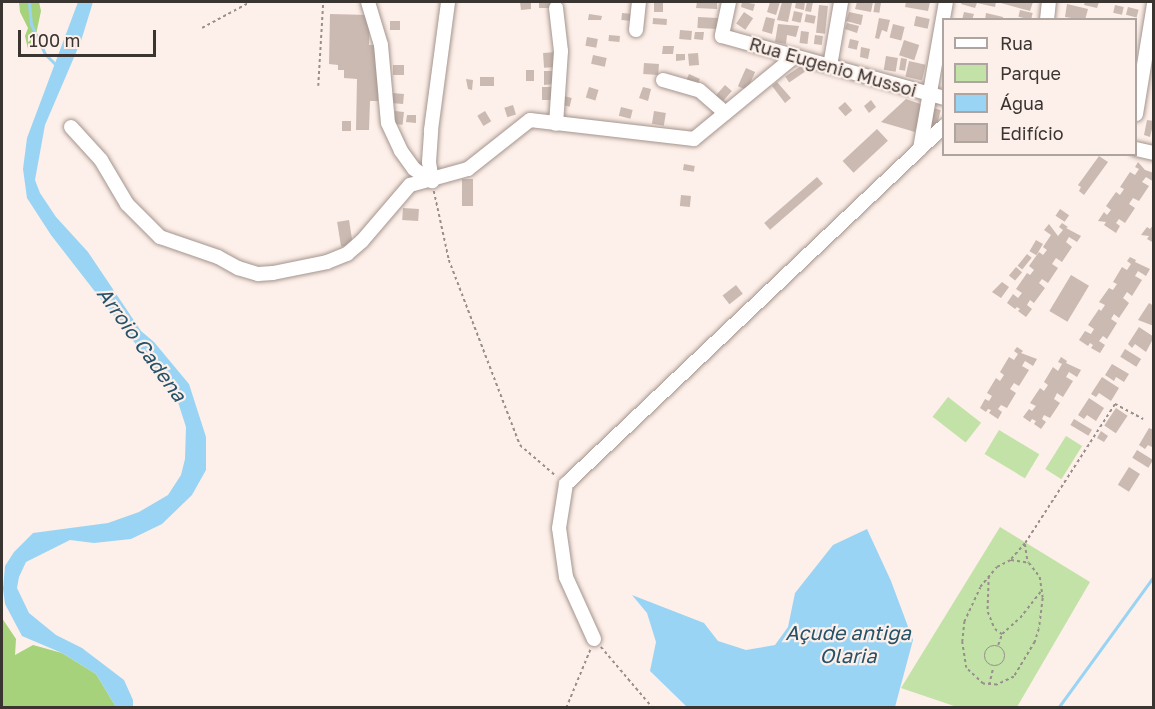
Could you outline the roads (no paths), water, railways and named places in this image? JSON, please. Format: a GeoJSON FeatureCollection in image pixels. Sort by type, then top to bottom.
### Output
{"type":"FeatureCollection","features":[{"type":"Feature","properties":{"kind":"street"},"geometry":{"type":"LineString","coordinates":[[368,2],[381,45],[388,123],[401,151],[414,169],[432,181]]}},
{"type":"Feature","properties":{"kind":"street"},"geometry":{"type":"LineString","coordinates":[[432,181],[429,162],[431,130],[448,2]]}},
{"type":"Feature","properties":{"kind":"street"},"geometry":{"type":"LineString","coordinates":[[636,30],[639,2]]}},
{"type":"Feature","properties":{"kind":"street","name":"Rua Eugenio Mussoi"},"geometry":{"type":"LineString","coordinates":[[729,2],[722,36],[937,96]]}},
{"type":"Feature","properties":{"kind":"street"},"geometry":{"type":"LineString","coordinates":[[830,66],[841,2]]}},
{"type":"Feature","properties":{"kind":"street"},"geometry":{"type":"LineString","coordinates":[[944,18],[946,2]]}},
{"type":"Feature","properties":{"kind":"street"},"geometry":{"type":"LineString","coordinates":[[1047,18],[1049,2]]}},
{"type":"Feature","properties":{"kind":"street"},"geometry":{"type":"LineString","coordinates":[[1137,108],[1154,4]]}},
{"type":"Feature","properties":{"kind":"street"},"geometry":{"type":"LineString","coordinates":[[556,8],[561,51],[556,124]]}},
{"type":"Feature","properties":{"kind":"street"},"geometry":{"type":"LineString","coordinates":[[920,149],[937,96],[942,44]]}},
{"type":"Feature","properties":{"kind":"street"},"geometry":{"type":"LineString","coordinates":[[71,128],[101,160],[127,204],[160,237],[258,274],[327,262],[347,254],[362,241],[410,185],[432,181],[468,169],[530,120],[694,139],[795,56]]}},
{"type":"Feature","properties":{"kind":"street"},"geometry":{"type":"LineString","coordinates":[[663,80],[699,90],[725,113]]}},
{"type":"Feature","properties":{"kind":"street"},"geometry":{"type":"LineString","coordinates":[[594,639],[566,577],[559,528],[566,484],[942,128]]}},
{"type":"Feature","properties":{"kind":"street"},"geometry":{"type":"LineString","coordinates":[[1137,148],[1154,153]]}},
{"type":"Feature","properties":{"kind":"water","name":"Arroio Cadena"},"geometry":{"type":"Polygon","coordinates":[[[78,2],[93,2],[81,41],[45,125],[35,180],[40,193],[56,217],[88,252],[141,331],[154,342],[189,384],[206,437],[206,470],[192,495],[162,524],[131,539],[94,543],[70,540],[26,562],[17,588],[29,613],[56,635],[82,648],[124,680],[133,700],[133,707],[116,707],[96,674],[62,653],[22,636],[5,604],[3,589],[5,566],[14,552],[33,533],[108,523],[139,512],[168,495],[181,475],[185,459],[186,427],[176,396],[51,235],[27,198],[23,169],[27,138],[78,2]]]}},
{"type":"Feature","properties":{"kind":"water","name":"Açude antiga Olaria"},"geometry":{"type":"Polygon","coordinates":[[[867,529],[891,581],[913,640],[895,707],[687,707],[650,671],[656,642],[647,613],[632,595],[704,623],[718,641],[746,650],[775,645],[788,627],[795,593],[833,545],[867,529]]]}},
{"type":"Feature","properties":{"kind":"waterway"},"geometry":{"type":"LineString","coordinates":[[29,2],[31,24],[45,54],[56,65]]}},
{"type":"Feature","properties":{"kind":"waterway"},"geometry":{"type":"LineString","coordinates":[[1058,708],[1154,576]]}}]}
